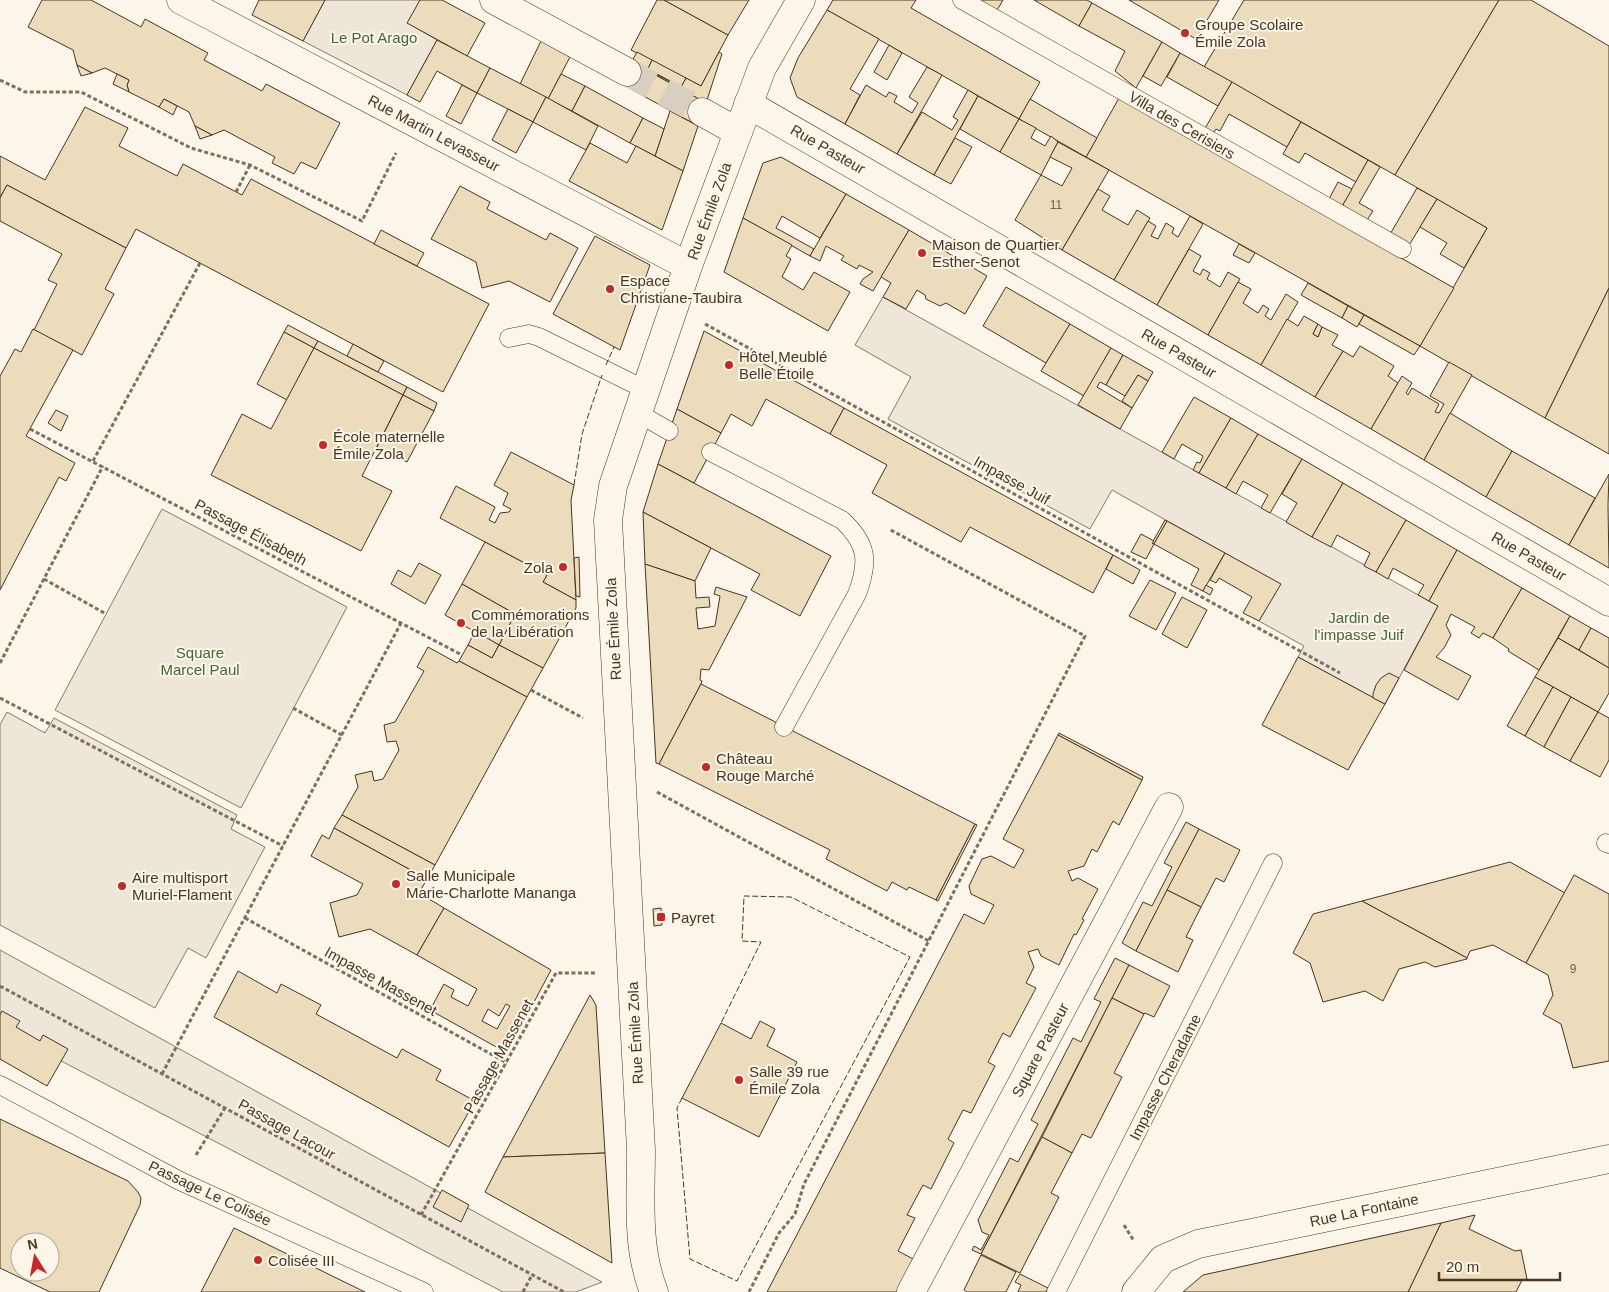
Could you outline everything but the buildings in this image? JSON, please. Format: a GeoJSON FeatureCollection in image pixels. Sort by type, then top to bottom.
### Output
{"type":"FeatureCollection","features":[{"type":"Feature","properties":{"kind":"street","name":"Rue Martin Levasseur"},"geometry":{"type":"LineString","coordinates":[[181,0],[688,266]]}},
{"type":"Feature","properties":{"kind":"street"},"geometry":{"type":"LineString","coordinates":[[494,0],[627,72]]}},
{"type":"Feature","properties":{"kind":"street","name":"Rue Émile Zola"},"geometry":{"type":"LineString","coordinates":[[654,1292],[641,1244],[641,1150],[622,772],[611,611],[608,520],[613,486],[688,266],[748,104],[762,68],[801,0]]}},
{"type":"Feature","properties":{"kind":"street","name":"Rue Pasteur"},"geometry":{"type":"LineString","coordinates":[[748,104],[1609,602]]}},
{"type":"Feature","properties":{"kind":"street"},"geometry":{"type":"LineString","coordinates":[[702,112],[738,132]]}},
{"type":"Feature","properties":{"kind":"street","name":"Square Pasteur"},"geometry":{"type":"LineString","coordinates":[[911,1292],[1169,807]]}},
{"type":"Feature","properties":{"kind":"street","name":"Rue La Fontaine"},"geometry":{"type":"LineString","coordinates":[[1144,1282],[1163,1259],[1198,1244],[1609,1159]]}},
{"type":"Feature","properties":{"kind":"lane","name":"Villa des Cerisiers"},"geometry":{"type":"LineString","coordinates":[[962,0],[1402,249]]}},
{"type":"Feature","properties":{"kind":"lane"},"geometry":{"type":"LineString","coordinates":[[510,338],[529,334],[539,337],[642,402],[669,430]]}},
{"type":"Feature","properties":{"kind":"lane"},"geometry":{"type":"LineString","coordinates":[[710,452],[842,520],[856,532],[864,550],[865,573],[857,594],[784,727]]}},
{"type":"Feature","properties":{"kind":"lane","name":"Impasse Cheradame"},"geometry":{"type":"LineString","coordinates":[[1056,1292],[1274,863]]}},
{"type":"Feature","properties":{"kind":"lane","name":"Passage Le Colisée"},"geometry":{"type":"LineString","coordinates":[[0,1085],[180,1181],[424,1292]]}},
{"type":"Feature","properties":{"kind":"path"},"geometry":{"type":"LineString","coordinates":[[0,80],[25,92],[81,92],[191,148],[250,165],[362,221],[412,121]]}},
{"type":"Feature","properties":{"kind":"path"},"geometry":{"type":"LineString","coordinates":[[236,192],[250,165]]}},
{"type":"Feature","properties":{"kind":"path"},"geometry":{"type":"LineString","coordinates":[[93,461],[200,263]]}},
{"type":"Feature","properties":{"kind":"path","name":"Impasse Juif"},"geometry":{"type":"LineString","coordinates":[[674,307],[1340,673]]}},
{"type":"Feature","properties":{"kind":"path","name":"Passage Élisabeth"},"geometry":{"type":"LineString","coordinates":[[30,429],[462,655]]}},
{"type":"Feature","properties":{"kind":"path"},"geometry":{"type":"LineString","coordinates":[[0,664],[103,466]]}},
{"type":"Feature","properties":{"kind":"path"},"geometry":{"type":"LineString","coordinates":[[749,1292],[779,1233],[795,1214],[804,1184],[1085,636],[884,527]]}},
{"type":"Feature","properties":{"kind":"path"},"geometry":{"type":"LineString","coordinates":[[44,580],[106,614]]}},
{"type":"Feature","properties":{"kind":"path"},"geometry":{"type":"LineString","coordinates":[[162,1074],[401,623]]}},
{"type":"Feature","properties":{"kind":"path"},"geometry":{"type":"LineString","coordinates":[[531,690],[620,737]]}},
{"type":"Feature","properties":{"kind":"path"},"geometry":{"type":"LineString","coordinates":[[0,698],[283,846]]}},
{"type":"Feature","properties":{"kind":"path"},"geometry":{"type":"LineString","coordinates":[[294,708],[342,735]]}},
{"type":"Feature","properties":{"kind":"path"},"geometry":{"type":"LineString","coordinates":[[622,772],[928,941]]}},
{"type":"Feature","properties":{"kind":"path","name":"Impasse Massenet"},"geometry":{"type":"LineString","coordinates":[[245,918],[507,1063]]}},
{"type":"Feature","properties":{"kind":"path","name":"Passage Massenet"},"geometry":{"type":"LineString","coordinates":[[421,1215],[556,973],[632,972]]}},
{"type":"Feature","properties":{"kind":"path","name":"Passage Lacour"},"geometry":{"type":"LineString","coordinates":[[0,986],[564,1292]]}},
{"type":"Feature","properties":{"kind":"path"},"geometry":{"type":"LineString","coordinates":[[180,1181],[225,1108]]}},
{"type":"Feature","properties":{"kind":"path"},"geometry":{"type":"LineString","coordinates":[[1106,1195],[1144,1282]]}},
{"type":"Feature","properties":{"kind":"path"},"geometry":{"type":"LineString","coordinates":[[523,1292],[532,1275]]}},
{"type":"Feature","properties":{"kind":"green space","name":"Le Pot Arago"},"geometry":{"type":"Polygon","coordinates":[[[325,0],[420,0],[408,23],[437,40],[407,95],[303,41],[325,0]]]}},
{"type":"Feature","properties":{"kind":"green space","name":"Jardin de l'impasse Juif"},"geometry":{"type":"Polygon","coordinates":[[[883,297],[1438,606],[1385,704],[1298,657],[1304,646],[1259,621],[1280,584],[1112,490],[1090,529],[888,419],[911,377],[855,345],[883,297]]]}},
{"type":"Feature","properties":{"kind":"green space","name":"Square Marcel Paul"},"geometry":{"type":"Polygon","coordinates":[[[162,509],[347,607],[241,808],[55,710],[162,509]]]}},
{"type":"Feature","properties":{"kind":"green space","name":"Aire multisport Muriel-Flament"},"geometry":{"type":"Polygon","coordinates":[[[7,712],[45,733],[54,718],[237,815],[231,829],[265,847],[206,958],[188,948],[155,1008],[0,925],[0,725],[7,712]]]}},
{"type":"Feature","properties":{"kind":"green space"},"geometry":{"type":"Polygon","coordinates":[[[0,950],[602,1282],[576,1292],[503,1292],[0,1029],[0,950]]]}},
{"type":"Feature","properties":{"kind":"tunnel"},"geometry":{"type":"LineString","coordinates":[[627,72],[702,112]]}},
{"type":"Feature","properties":{"kind":"fence"},"geometry":{"type":"LineString","coordinates":[[606,365],[614,347]]}},
{"type":"Feature","properties":{"kind":"fence"},"geometry":{"type":"LineString","coordinates":[[574,485],[582,434],[602,375]]}},
{"type":"Feature","properties":{"kind":"fence"},"geometry":{"type":"LineString","coordinates":[[682,1098],[677,1108],[690,1259],[737,1281],[910,957],[791,897],[744,896],[742,941],[761,942],[721,1023]]}},
{"type":"Feature","properties":{"kind":"place","name":"Groupe Scolaire Émile Zola"},"geometry":{"type":"Point","coordinates":[1185,33]}},
{"type":"Feature","properties":{"kind":"place","name":"Maison de Quartier Esther-Senot"},"geometry":{"type":"Point","coordinates":[922,253]}},
{"type":"Feature","properties":{"kind":"place","name":"Espace Christiane-Taubira"},"geometry":{"type":"Point","coordinates":[610,289]}},
{"type":"Feature","properties":{"kind":"place","name":"Hôtel Meublé Belle Étoile"},"geometry":{"type":"Point","coordinates":[729,365]}},
{"type":"Feature","properties":{"kind":"place","name":"École maternelle Émile Zola"},"geometry":{"type":"Point","coordinates":[323,445]}},
{"type":"Feature","properties":{"kind":"place","name":"Zola"},"geometry":{"type":"Point","coordinates":[563,567]}},
{"type":"Feature","properties":{"kind":"place","name":"Commémorations de la Libération"},"geometry":{"type":"Point","coordinates":[461,623]}},
{"type":"Feature","properties":{"kind":"place","name":"Château Rouge Marché"},"geometry":{"type":"Point","coordinates":[706,767]}},
{"type":"Feature","properties":{"kind":"place","name":"Salle Municipale Marie-Charlotte Mananga"},"geometry":{"type":"Point","coordinates":[396,884]}},
{"type":"Feature","properties":{"kind":"place","name":"Aire multisport Muriel-Flament"},"geometry":{"type":"Point","coordinates":[122,886]}},
{"type":"Feature","properties":{"kind":"place","name":"Payret"},"geometry":{"type":"Point","coordinates":[661,917]}},
{"type":"Feature","properties":{"kind":"place","name":"Salle 39 rue Émile Zola"},"geometry":{"type":"Point","coordinates":[739,1080]}},
{"type":"Feature","properties":{"kind":"place","name":"Colisée III"},"geometry":{"type":"Point","coordinates":[258,1260]}}]}
